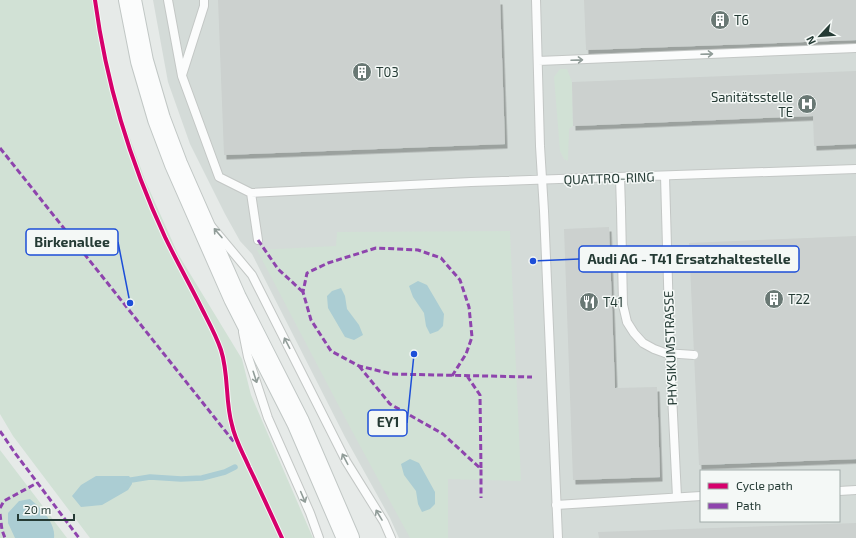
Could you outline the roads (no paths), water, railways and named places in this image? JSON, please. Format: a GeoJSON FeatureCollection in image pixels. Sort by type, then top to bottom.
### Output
{"type":"FeatureCollection","features":[{"type":"Feature","properties":{"kind":"main road"},"geometry":{"type":"LineString","coordinates":[[130,0],[142,61],[159,119],[176,164],[235,298],[298,422],[348,538]]}},
{"type":"Feature","properties":{"kind":"lane"},"geometry":{"type":"LineString","coordinates":[[168,0],[182,76],[219,177],[250,193],[258,240]]}},
{"type":"Feature","properties":{"kind":"lane"},"geometry":{"type":"LineString","coordinates":[[182,76],[204,6],[204,0]]}},
{"type":"Feature","properties":{"kind":"lane"},"geometry":{"type":"LineString","coordinates":[[536,0],[558,538]]}},
{"type":"Feature","properties":{"kind":"lane"},"geometry":{"type":"LineString","coordinates":[[538,61],[856,48]]}},
{"type":"Feature","properties":{"kind":"lane","name":"QUATTRO-RING"},"geometry":{"type":"LineString","coordinates":[[250,193],[471,182],[856,169]]}},
{"type":"Feature","properties":{"kind":"lane","name":"PHYSIKUMSTRASSE"},"geometry":{"type":"LineString","coordinates":[[664,176],[677,497]]}},
{"type":"Feature","properties":{"kind":"lane"},"geometry":{"type":"LineString","coordinates":[[620,177],[623,305],[627,322],[643,343],[654,349],[665,353],[694,354]]}},
{"type":"Feature","properties":{"kind":"lane"},"geometry":{"type":"LineString","coordinates":[[196,210],[217,232],[252,275],[346,461],[384,522],[391,538]]}},
{"type":"Feature","properties":{"kind":"lane"},"geometry":{"type":"LineString","coordinates":[[235,298],[248,357],[268,418],[310,513],[319,538]]}},
{"type":"Feature","properties":{"kind":"lane"},"geometry":{"type":"LineString","coordinates":[[840,491],[856,490]]}},
{"type":"Feature","properties":{"kind":"lane"},"geometry":{"type":"LineString","coordinates":[[556,505],[700,496]]}},
{"type":"Feature","properties":{"kind":"water"},"geometry":{"type":"Polygon","coordinates":[[[418,281],[427,285],[444,314],[443,326],[438,331],[430,334],[426,326],[424,313],[413,297],[409,286],[418,281]]]}},
{"type":"Feature","properties":{"kind":"water"},"geometry":{"type":"Polygon","coordinates":[[[341,288],[345,296],[347,309],[359,325],[363,335],[354,340],[345,337],[328,308],[327,296],[332,291],[341,288]]]}},
{"type":"Feature","properties":{"kind":"water"},"geometry":{"type":"Polygon","coordinates":[[[410,459],[419,463],[435,492],[435,504],[430,509],[422,512],[418,504],[416,491],[404,475],[401,464],[410,459]]]}},
{"type":"Feature","properties":{"kind":"water"},"geometry":{"type":"Polygon","coordinates":[[[96,476],[129,476],[132,480],[132,484],[128,490],[102,505],[81,507],[72,496],[81,485],[96,476]]]}},
{"type":"Feature","properties":{"kind":"water"},"geometry":{"type":"Polygon","coordinates":[[[30,499],[47,516],[53,527],[54,538],[15,538],[8,523],[8,513],[19,501],[30,499]]]}},
{"type":"Feature","properties":{"kind":"waterway"},"geometry":{"type":"LineString","coordinates":[[125,481],[150,477],[181,479],[202,478],[225,472],[235,467]]}},
{"type":"Feature","properties":{"kind":"place","name":"T6"},"geometry":{"type":"Point","coordinates":[720,20]}},
{"type":"Feature","properties":{"kind":"place","name":"T03"},"geometry":{"type":"Point","coordinates":[362,72]}},
{"type":"Feature","properties":{"kind":"place","name":"Sanitätsstelle TE"},"geometry":{"type":"Point","coordinates":[807,104]}},
{"type":"Feature","properties":{"kind":"place","name":"Audi AG - T41 Ersatzhaltestelle"},"geometry":{"type":"Point","coordinates":[533,261]}},
{"type":"Feature","properties":{"kind":"place","name":"T22"},"geometry":{"type":"Point","coordinates":[774,299]}},
{"type":"Feature","properties":{"kind":"place","name":"T41"},"geometry":{"type":"Point","coordinates":[589,302]}},
{"type":"Feature","properties":{"kind":"place","name":"Birkenallee"},"geometry":{"type":"Point","coordinates":[130,303]}},
{"type":"Feature","properties":{"kind":"place","name":"EY1"},"geometry":{"type":"Point","coordinates":[414,354]}}]}
